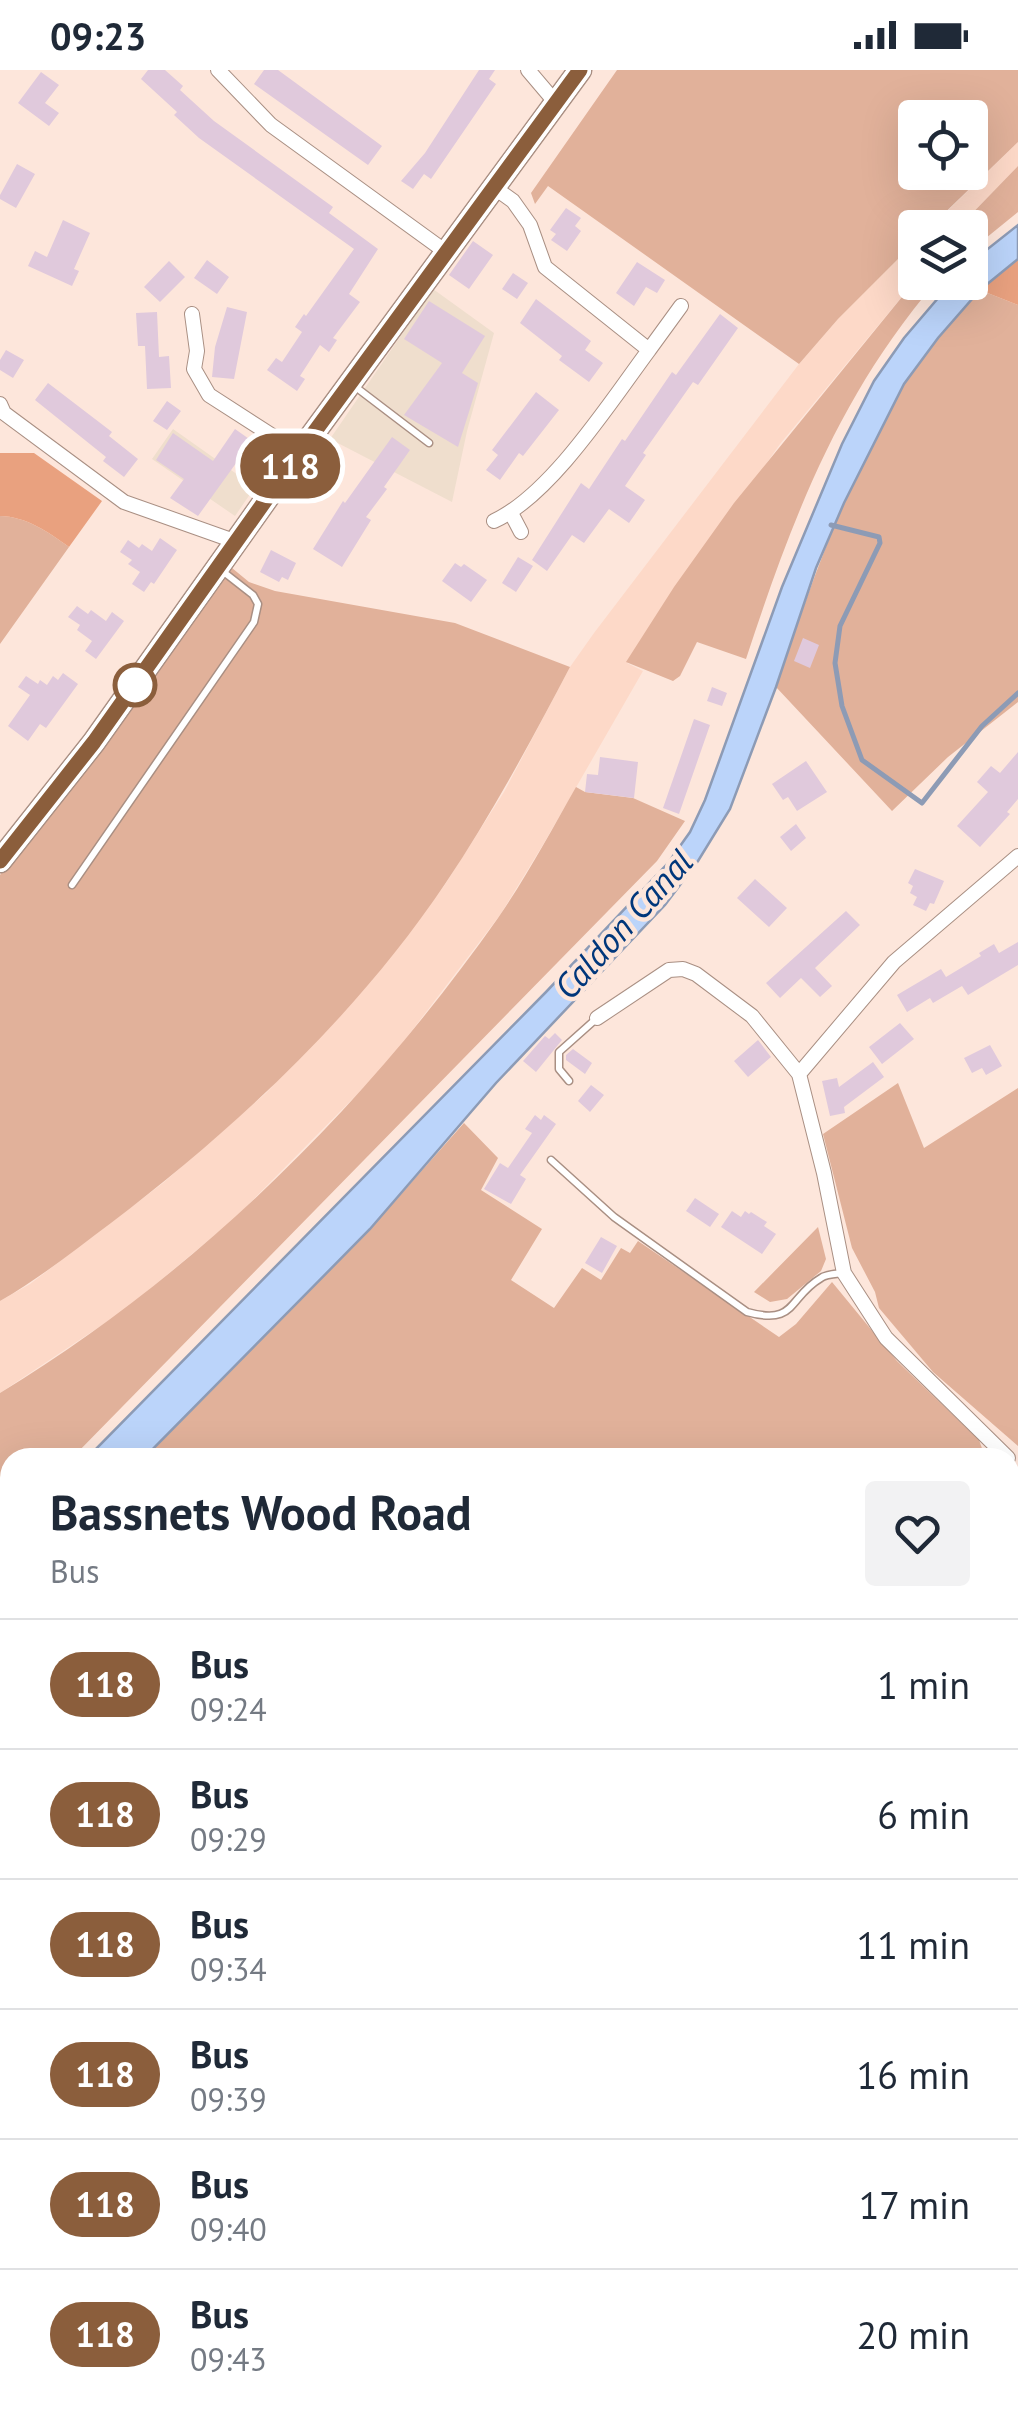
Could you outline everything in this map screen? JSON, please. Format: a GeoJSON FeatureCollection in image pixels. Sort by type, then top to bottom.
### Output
{"type":"FeatureCollection","features":[{"type":"Feature","properties":{"kind":"highway"},"geometry":{"type":"LineString","coordinates":[[0,860],[94,742],[299,453],[580,70]]}},
{"type":"Feature","properties":{"kind":"street"},"geometry":{"type":"LineString","coordinates":[[218,70],[271,125],[446,252]]}},
{"type":"Feature","properties":{"kind":"street"},"geometry":{"type":"LineString","coordinates":[[528,70],[556,102]]}},
{"type":"Feature","properties":{"kind":"street"},"geometry":{"type":"LineString","coordinates":[[496,188],[513,201],[530,225],[545,267],[650,350]]}},
{"type":"Feature","properties":{"kind":"street"},"geometry":{"type":"LineString","coordinates":[[494,521],[511,513],[542,484],[592,428],[682,306]]}},
{"type":"Feature","properties":{"kind":"street"},"geometry":{"type":"LineString","coordinates":[[192,314],[197,350],[194,369],[209,395],[299,453]]}},
{"type":"Feature","properties":{"kind":"street"},"geometry":{"type":"LineString","coordinates":[[0,404],[4,412],[124,502],[237,542]]}},
{"type":"Feature","properties":{"kind":"street"},"geometry":{"type":"LineString","coordinates":[[511,513],[521,532]]}},
{"type":"Feature","properties":{"kind":"street"},"geometry":{"type":"LineString","coordinates":[[800,1074],[894,962],[1018,856]]}},
{"type":"Feature","properties":{"kind":"street"},"geometry":{"type":"LineString","coordinates":[[597,1018],[669,970],[683,969],[696,974],[752,1016],[800,1074],[844,1274],[886,1338],[999,1448]]}},
{"type":"Feature","properties":{"kind":"lane"},"geometry":{"type":"LineString","coordinates":[[352,384],[429,443]]}},
{"type":"Feature","properties":{"kind":"lane"},"geometry":{"type":"LineString","coordinates":[[72,886],[254,622],[258,604],[253,595],[219,568]]}},
{"type":"Feature","properties":{"kind":"lane"},"geometry":{"type":"LineString","coordinates":[[569,1081],[559,1069],[559,1052],[597,1018]]}},
{"type":"Feature","properties":{"kind":"lane"},"geometry":{"type":"LineString","coordinates":[[551,1160],[614,1217],[746,1312],[768,1318],[788,1310],[822,1277],[844,1274]]}},
{"type":"Feature","properties":{"kind":"shaded area"},"geometry":{"type":"Polygon","coordinates":[[[617,70],[1018,70],[1018,142],[988,171],[988,100],[898,100],[898,190],[968,190],[948,210],[898,210],[898,259],[799,364],[548,186],[535,204],[531,193],[617,70]]]}},
{"type":"Feature","properties":{"kind":"shaded area"},"geometry":{"type":"Polygon","coordinates":[[[1018,142],[1018,166],[975,210],[948,210],[969,190],[988,190],[988,171],[1018,142]]]}},
{"type":"Feature","properties":{"kind":"shaded area"},"geometry":{"type":"Polygon","coordinates":[[[1018,166],[1018,212],[988,236],[988,210],[975,210],[1018,166]]]}},
{"type":"Feature","properties":{"kind":"shaded area"},"geometry":{"type":"Polygon","coordinates":[[[898,259],[899,300],[780,444],[627,663],[643,671],[544,843],[500,915],[385,1066],[234,1219],[126,1309],[0,1393],[0,1301],[30,1284],[163,1183],[266,1093],[370,982],[444,886],[504,792],[570,667],[594,633],[799,364],[898,259]]]}},
{"type":"Feature","properties":{"kind":"shaded area"},"geometry":{"type":"Polygon","coordinates":[[[1018,259],[1018,305],[988,293],[988,283],[1018,259]]]}},
{"type":"Feature","properties":{"kind":"shaded area"},"geometry":{"type":"Polygon","coordinates":[[[433,289],[494,333],[452,502],[330,439],[433,289]]]}},
{"type":"Feature","properties":{"kind":"shaded area"},"geometry":{"type":"Polygon","coordinates":[[[988,293],[1018,305],[1018,702],[948,757],[892,811],[776,687],[832,533],[865,458],[904,385],[971,300],[988,300],[988,293]]]}},
{"type":"Feature","properties":{"kind":"shaded area"},"geometry":{"type":"Polygon","coordinates":[[[900,300],[922,300],[871,370],[821,461],[781,557],[746,659],[697,642],[680,676],[673,681],[626,662],[734,503],[900,300]]]}},
{"type":"Feature","properties":{"kind":"shaded area"},"geometry":{"type":"Polygon","coordinates":[[[173,429],[255,487],[235,516],[152,459],[173,429]]]}},
{"type":"Feature","properties":{"kind":"shaded area"},"geometry":{"type":"Polygon","coordinates":[[[0,453],[34,453],[102,501],[69,547],[28,522],[0,516],[0,453]]]}},
{"type":"Feature","properties":{"kind":"shaded area"},"geometry":{"type":"Polygon","coordinates":[[[0,516],[28,522],[69,547],[0,644],[0,516]]]}},
{"type":"Feature","properties":{"kind":"shaded area"},"geometry":{"type":"Polygon","coordinates":[[[232,568],[249,582],[275,591],[455,623],[570,667],[495,804],[445,884],[411,932],[334,1024],[204,1148],[57,1264],[0,1301],[0,875],[232,568]]]}},
{"type":"Feature","properties":{"kind":"shaded area"},"geometry":{"type":"Polygon","coordinates":[[[576,787],[585,792],[633,798],[685,821],[657,861],[82,1448],[0,1448],[0,1393],[142,1295],[273,1181],[392,1055],[498,918],[576,787]]]}},
{"type":"Feature","properties":{"kind":"shaded area"},"geometry":{"type":"Polygon","coordinates":[[[898,1083],[924,1148],[1018,1088],[1018,1446],[933,1372],[879,1308],[852,1248],[823,1134],[898,1083]]]}},
{"type":"Feature","properties":{"kind":"shaded area"},"geometry":{"type":"Polygon","coordinates":[[[464,1123],[498,1158],[481,1190],[542,1229],[511,1280],[554,1308],[582,1268],[601,1280],[621,1248],[630,1253],[638,1241],[779,1337],[796,1324],[832,1282],[897,1361],[979,1440],[982,1448],[155,1448],[370,1229],[464,1123]]]}},
{"type":"Feature","properties":{"kind":"shaded area"},"geometry":{"type":"Polygon","coordinates":[[[818,1227],[826,1259],[821,1271],[787,1299],[770,1302],[754,1292],[818,1227]]]}},
{"type":"Feature","properties":{"kind":"water"},"geometry":{"type":"Polygon","coordinates":[[[1018,225],[1018,259],[988,283],[988,249],[1018,225]]]}},
{"type":"Feature","properties":{"kind":"water","name":"Caldon Canal"},"geometry":{"type":"Polygon","coordinates":[[[936,300],[971,300],[904,384],[844,503],[816,568],[730,809],[698,861],[665,905],[496,1083],[370,1229],[154,1448],[97,1448],[668,863],[690,832],[705,800],[782,587],[842,444],[874,381],[936,300]]]}},
{"type":"Feature","properties":{"kind":"building"},"geometry":{"type":"Polygon","coordinates":[[[148,70],[165,70],[183,86],[180,90],[214,121],[333,207],[329,213],[378,249],[349,294],[360,302],[333,338],[337,340],[329,352],[320,345],[300,376],[305,379],[297,391],[267,370],[276,358],[282,362],[302,332],[295,327],[354,249],[199,138],[141,79],[148,70]]]}},
{"type":"Feature","properties":{"kind":"building"},"geometry":{"type":"Polygon","coordinates":[[[264,70],[278,70],[382,146],[368,165],[254,84],[264,70]]]}},
{"type":"Feature","properties":{"kind":"building"},"geometry":{"type":"Polygon","coordinates":[[[479,70],[495,70],[489,79],[496,84],[431,179],[424,174],[413,189],[401,181],[425,153],[479,70]]]}},
{"type":"Feature","properties":{"kind":"building"},"geometry":{"type":"Polygon","coordinates":[[[41,72],[59,85],[45,103],[59,113],[49,126],[18,103],[41,72]]]}},
{"type":"Feature","properties":{"kind":"building"},"geometry":{"type":"Polygon","coordinates":[[[17,164],[35,174],[16,208],[0,199],[0,195],[17,164]]]}},
{"type":"Feature","properties":{"kind":"building"},"geometry":{"type":"Polygon","coordinates":[[[566,208],[581,218],[575,226],[581,231],[567,251],[551,240],[556,234],[550,230],[566,208]]]}},
{"type":"Feature","properties":{"kind":"building"},"geometry":{"type":"Polygon","coordinates":[[[63,220],[90,233],[74,269],[79,271],[72,286],[28,266],[35,251],[47,257],[63,220]]]}},
{"type":"Feature","properties":{"kind":"building"},"geometry":{"type":"Polygon","coordinates":[[[473,241],[493,255],[469,289],[449,275],[473,241]]]}},
{"type":"Feature","properties":{"kind":"building"},"geometry":{"type":"Polygon","coordinates":[[[207,260],[229,277],[217,294],[194,278],[207,260]]]}},
{"type":"Feature","properties":{"kind":"building"},"geometry":{"type":"Polygon","coordinates":[[[169,261],[185,277],[160,302],[144,287],[169,261]]]}},
{"type":"Feature","properties":{"kind":"building"},"geometry":{"type":"Polygon","coordinates":[[[637,262],[665,280],[657,293],[646,287],[634,306],[616,293],[637,262]]]}},
{"type":"Feature","properties":{"kind":"building"},"geometry":{"type":"Polygon","coordinates":[[[513,273],[528,283],[517,299],[502,289],[513,273]]]}},
{"type":"Feature","properties":{"kind":"building"},"geometry":{"type":"Polygon","coordinates":[[[536,299],[591,341],[585,350],[603,363],[589,382],[520,323],[536,299]]]}},
{"type":"Feature","properties":{"kind":"building"},"geometry":{"type":"Polygon","coordinates":[[[429,301],[485,336],[462,373],[478,383],[458,447],[404,415],[442,363],[404,339],[429,301]]]}},
{"type":"Feature","properties":{"kind":"building"},"geometry":{"type":"Polygon","coordinates":[[[227,307],[247,312],[234,379],[212,377],[215,347],[227,307]]]}},
{"type":"Feature","properties":{"kind":"building"},"geometry":{"type":"Polygon","coordinates":[[[157,312],[159,357],[169,356],[171,388],[147,389],[145,346],[138,346],[136,313],[157,312]]]}},
{"type":"Feature","properties":{"kind":"building"},"geometry":{"type":"Polygon","coordinates":[[[720,314],[738,328],[698,385],[693,382],[625,486],[645,500],[629,523],[609,509],[584,543],[572,535],[547,571],[532,560],[581,483],[589,489],[672,372],[676,375],[720,314]]]}},
{"type":"Feature","properties":{"kind":"building"},"geometry":{"type":"Polygon","coordinates":[[[6,350],[24,360],[13,378],[0,370],[6,350]]]}},
{"type":"Feature","properties":{"kind":"building"},"geometry":{"type":"Polygon","coordinates":[[[48,383],[112,432],[109,436],[138,459],[124,477],[103,461],[106,457],[35,400],[48,383]]]}},
{"type":"Feature","properties":{"kind":"building"},"geometry":{"type":"Polygon","coordinates":[[[536,392],[559,410],[500,480],[486,470],[498,455],[492,450],[536,392]]]}},
{"type":"Feature","properties":{"kind":"building"},"geometry":{"type":"Polygon","coordinates":[[[167,401],[181,411],[167,430],[153,421],[167,401]]]}},
{"type":"Feature","properties":{"kind":"building"},"geometry":{"type":"Polygon","coordinates":[[[235,429],[252,441],[198,516],[170,498],[184,479],[156,460],[173,433],[213,461],[235,429]]]}},
{"type":"Feature","properties":{"kind":"building"},"geometry":{"type":"Polygon","coordinates":[[[392,437],[410,450],[366,517],[371,520],[342,567],[313,549],[343,501],[392,437]]]}},
{"type":"Feature","properties":{"kind":"building"},"geometry":{"type":"Polygon","coordinates":[[[160,538],[177,550],[144,592],[132,584],[140,572],[120,552],[128,540],[152,551],[160,538]]]}},
{"type":"Feature","properties":{"kind":"building"},"geometry":{"type":"Polygon","coordinates":[[[271,550],[296,563],[288,580],[282,577],[279,582],[260,572],[271,550]]]}},
{"type":"Feature","properties":{"kind":"building"},"geometry":{"type":"Polygon","coordinates":[[[518,557],[533,566],[516,592],[502,583],[518,557]]]}},
{"type":"Feature","properties":{"kind":"building"},"geometry":{"type":"Polygon","coordinates":[[[455,563],[461,567],[464,564],[487,580],[471,602],[442,581],[455,563]]]}},
{"type":"Feature","properties":{"kind":"building"},"geometry":{"type":"Polygon","coordinates":[[[77,606],[106,621],[112,612],[124,621],[96,659],[85,651],[92,641],[68,617],[77,606]]]}},
{"type":"Feature","properties":{"kind":"building"},"geometry":{"type":"Polygon","coordinates":[[[803,638],[819,645],[810,668],[794,661],[803,638]]]}},
{"type":"Feature","properties":{"kind":"building"},"geometry":{"type":"Polygon","coordinates":[[[63,673],[78,684],[46,728],[40,724],[28,741],[8,726],[30,695],[18,687],[26,676],[47,685],[53,676],[58,680],[63,673]]]}},
{"type":"Feature","properties":{"kind":"building"},"geometry":{"type":"Polygon","coordinates":[[[712,687],[727,693],[722,706],[707,701],[712,687]]]}},
{"type":"Feature","properties":{"kind":"building"},"geometry":{"type":"Polygon","coordinates":[[[694,719],[710,725],[679,814],[663,808],[694,719]]]}},
{"type":"Feature","properties":{"kind":"building"},"geometry":{"type":"Polygon","coordinates":[[[1018,752],[1018,799],[1007,812],[1010,814],[980,847],[957,826],[988,792],[977,782],[991,766],[1000,773],[1018,752]]]}},
{"type":"Feature","properties":{"kind":"building"},"geometry":{"type":"Polygon","coordinates":[[[600,757],[638,762],[634,798],[585,792],[587,774],[598,775],[600,757]]]}},
{"type":"Feature","properties":{"kind":"building"},"geometry":{"type":"Polygon","coordinates":[[[806,761],[827,792],[797,811],[772,784],[806,761]]]}},
{"type":"Feature","properties":{"kind":"building"},"geometry":{"type":"Polygon","coordinates":[[[796,824],[806,838],[791,851],[780,837],[796,824]]]}},
{"type":"Feature","properties":{"kind":"building"},"geometry":{"type":"Polygon","coordinates":[[[915,869],[944,881],[934,904],[930,903],[926,911],[913,905],[917,897],[910,893],[913,886],[908,883],[915,869]]]}},
{"type":"Feature","properties":{"kind":"building"},"geometry":{"type":"Polygon","coordinates":[[[755,879],[787,908],[769,927],[737,898],[755,879]]]}},
{"type":"Feature","properties":{"kind":"building"},"geometry":{"type":"Polygon","coordinates":[[[846,911],[860,925],[815,968],[832,986],[820,997],[801,978],[780,998],[766,983],[846,911]]]}},
{"type":"Feature","properties":{"kind":"building"},"geometry":{"type":"Polygon","coordinates":[[[1018,942],[1018,965],[968,995],[962,986],[907,1012],[897,995],[941,969],[946,977],[994,944],[999,953],[1018,942]]]}},
{"type":"Feature","properties":{"kind":"building"},"geometry":{"type":"Polygon","coordinates":[[[900,1023],[914,1039],[882,1064],[869,1047],[900,1023]]]}},
{"type":"Feature","properties":{"kind":"building"},"geometry":{"type":"Polygon","coordinates":[[[555,1033],[562,1040],[536,1072],[523,1061],[545,1036],[549,1039],[555,1033]]]}},
{"type":"Feature","properties":{"kind":"building"},"geometry":{"type":"Polygon","coordinates":[[[758,1040],[771,1057],[748,1077],[734,1061],[758,1040]]]}},
{"type":"Feature","properties":{"kind":"building"},"geometry":{"type":"Polygon","coordinates":[[[990,1045],[1002,1066],[986,1075],[982,1068],[972,1073],[964,1058],[990,1045]]]}},
{"type":"Feature","properties":{"kind":"building"},"geometry":{"type":"Polygon","coordinates":[[[573,1049],[592,1063],[585,1074],[566,1060],[573,1049]]]}},
{"type":"Feature","properties":{"kind":"building"},"geometry":{"type":"Polygon","coordinates":[[[873,1062],[884,1077],[844,1107],[845,1113],[830,1116],[822,1081],[837,1078],[839,1087],[873,1062]]]}},
{"type":"Feature","properties":{"kind":"building"},"geometry":{"type":"Polygon","coordinates":[[[591,1085],[604,1095],[590,1112],[578,1101],[591,1085]]]}},
{"type":"Feature","properties":{"kind":"building"},"geometry":{"type":"Polygon","coordinates":[[[535,1115],[541,1120],[544,1115],[556,1124],[520,1175],[526,1179],[511,1204],[484,1189],[500,1163],[508,1168],[532,1133],[525,1129],[535,1115]]]}},
{"type":"Feature","properties":{"kind":"building"},"geometry":{"type":"Polygon","coordinates":[[[695,1198],[719,1214],[710,1227],[686,1211],[695,1198]]]}},
{"type":"Feature","properties":{"kind":"building"},"geometry":{"type":"Polygon","coordinates":[[[732,1211],[741,1217],[745,1211],[751,1212],[767,1222],[764,1226],[776,1234],[762,1254],[721,1227],[732,1211]]]}},
{"type":"Feature","properties":{"kind":"building"},"geometry":{"type":"Polygon","coordinates":[[[601,1237],[617,1246],[602,1273],[585,1263],[601,1237]]]}},
{"type":"Feature","properties":{"kind":"waterway"},"geometry":{"type":"LineString","coordinates":[[831,525],[879,537],[880,543],[840,626],[835,663],[842,706],[862,760],[922,803],[982,726],[1018,693]]}},
{"type":"Feature","properties":{"kind":"bus line","name":"118"},"geometry":{"type":"LineString","coordinates":[[0,861],[94,742],[299,453],[580,70]]}}]}
